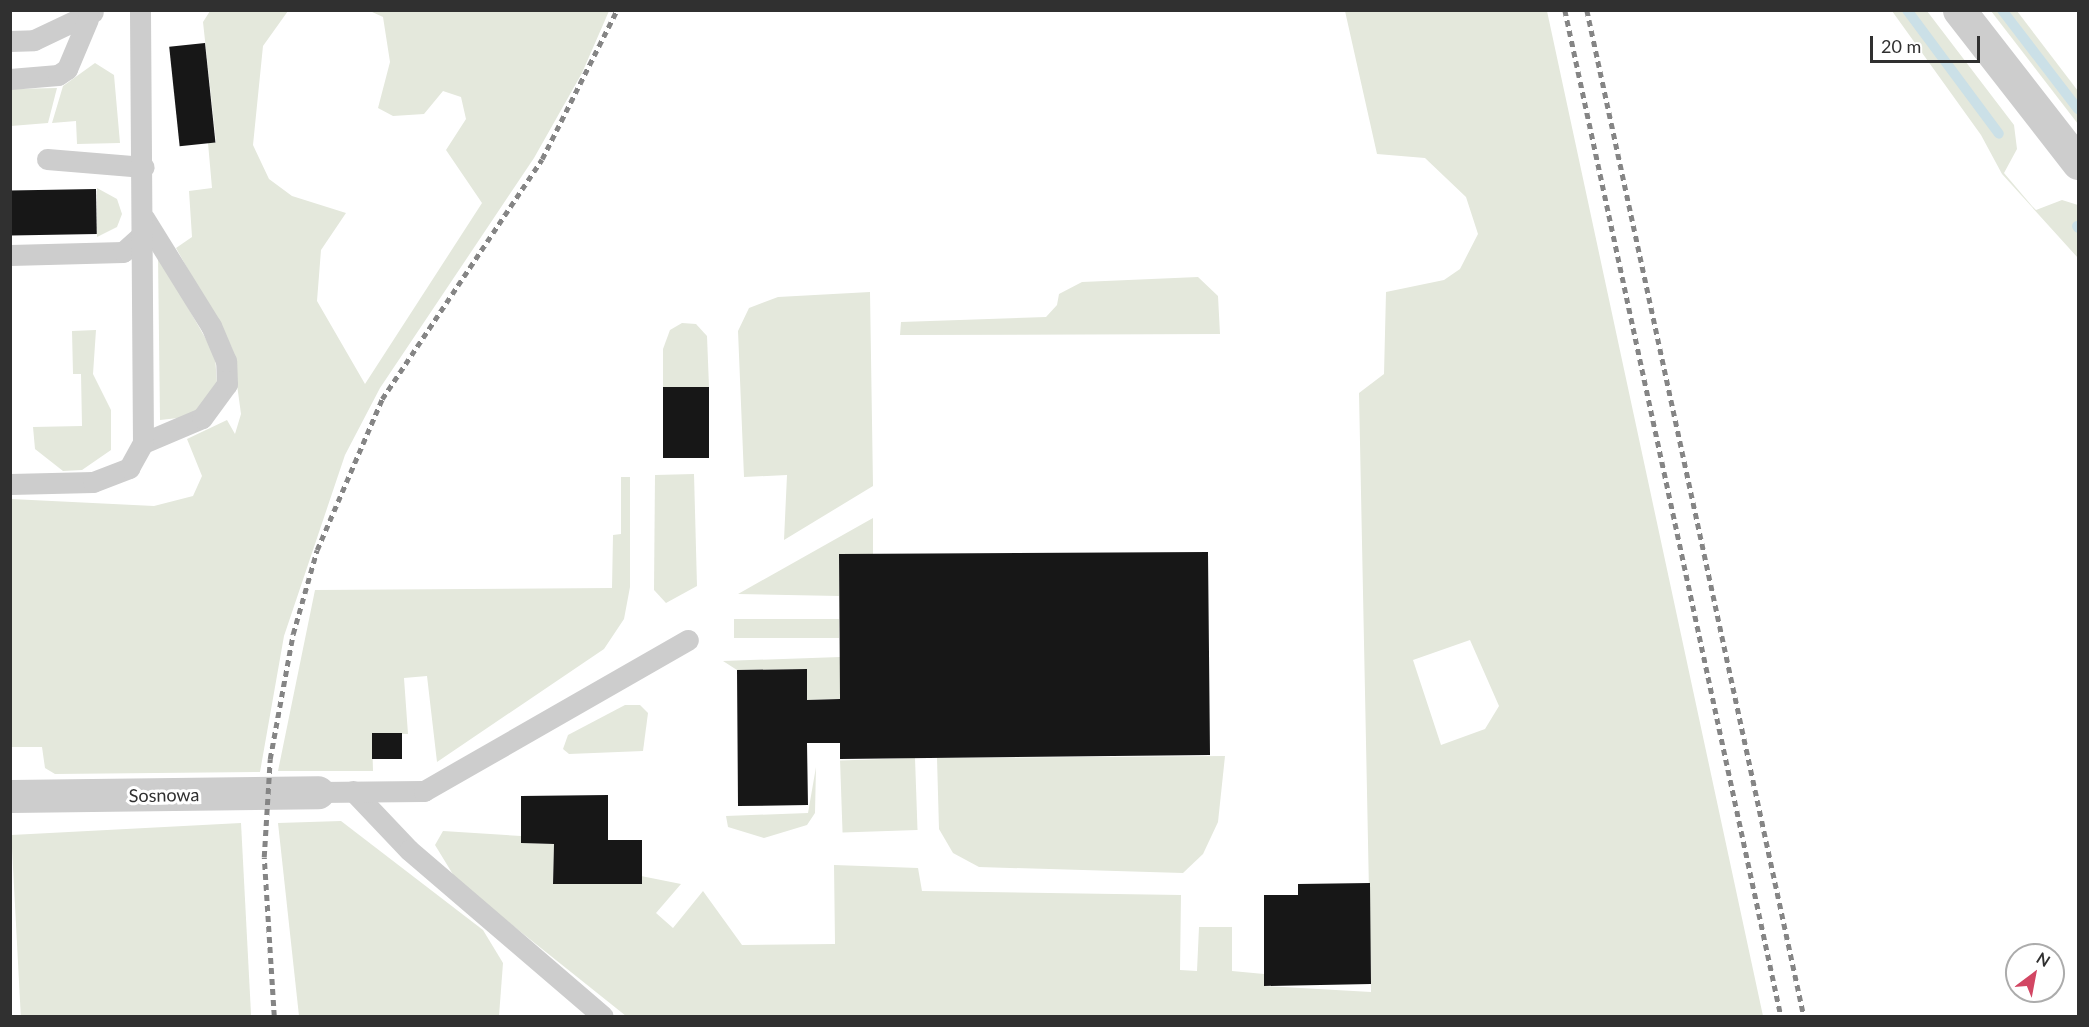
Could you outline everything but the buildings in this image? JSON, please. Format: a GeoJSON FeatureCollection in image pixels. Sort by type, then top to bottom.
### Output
{"type":"FeatureCollection","features":[{"type":"Feature","properties":{"kind":"street"},"geometry":{"type":"LineString","coordinates":[[1959,10],[2079,163]]}},
{"type":"Feature","properties":{"kind":"street","name":"Sosnowa"},"geometry":{"type":"LineString","coordinates":[[10,796],[318,792]]}},
{"type":"Feature","properties":{"kind":"lane"},"geometry":{"type":"LineString","coordinates":[[10,484],[93,482],[129,468],[143,443],[144,167],[140,10]]}},
{"type":"Feature","properties":{"kind":"lane"},"geometry":{"type":"LineString","coordinates":[[10,40],[34,40],[91,15]]}},
{"type":"Feature","properties":{"kind":"lane"},"geometry":{"type":"LineString","coordinates":[[10,79],[58,75],[67,69],[91,15]]}},
{"type":"Feature","properties":{"kind":"lane"},"geometry":{"type":"LineString","coordinates":[[47,159],[144,167]]}},
{"type":"Feature","properties":{"kind":"lane"},"geometry":{"type":"LineString","coordinates":[[10,255],[123,252],[144,225]]}},
{"type":"Feature","properties":{"kind":"lane"},"geometry":{"type":"LineString","coordinates":[[143,443],[202,418],[227,384],[226,361],[211,326],[144,225]]}},
{"type":"Feature","properties":{"kind":"lane"},"geometry":{"type":"LineString","coordinates":[[318,792],[424,790],[688,640]]}},
{"type":"Feature","properties":{"kind":"lane"},"geometry":{"type":"LineString","coordinates":[[353,791],[409,850],[603,1017]]}},
{"type":"Feature","properties":{"kind":"shaded area"},"geometry":{"type":"Polygon","coordinates":[[[210,11],[288,11],[263,46],[253,145],[269,179],[292,196],[346,213],[321,250],[317,301],[365,384],[482,203],[446,150],[466,119],[461,97],[443,91],[424,114],[393,116],[378,108],[390,62],[383,17],[370,11],[609,11],[582,73],[534,158],[380,388],[345,455],[284,636],[260,772],[55,774],[45,768],[42,747],[11,747],[11,499],[154,506],[193,496],[202,476],[187,439],[227,420],[235,434],[241,414],[232,348],[176,248],[192,237],[189,191],[212,188],[208,143],[216,142],[203,22],[210,11]]]}},
{"type":"Feature","properties":{"kind":"shaded area"},"geometry":{"type":"Polygon","coordinates":[[[1345,11],[1547,11],[1763,1016],[626,1016],[457,881],[435,845],[443,831],[521,836],[522,843],[554,844],[553,884],[641,876],[681,884],[656,913],[673,928],[703,891],[742,945],[835,944],[834,865],[918,868],[922,891],[1181,895],[1180,970],[1197,971],[1199,927],[1232,927],[1232,971],[1264,974],[1264,986],[1371,992],[1359,393],[1384,374],[1386,292],[1444,280],[1460,269],[1478,234],[1466,197],[1425,158],[1377,154],[1345,11]],[[1470,640],[1413,660],[1441,745],[1485,729],[1499,706],[1470,640]]]}},
{"type":"Feature","properties":{"kind":"shaded area"},"geometry":{"type":"Polygon","coordinates":[[[1892,11],[1927,11],[2014,125],[2017,149],[2004,173],[2032,206],[2036,210],[2062,200],[2078,205],[2078,258],[2002,174],[1981,135],[1892,11]]]}},
{"type":"Feature","properties":{"kind":"shaded area"},"geometry":{"type":"Polygon","coordinates":[[[1991,11],[2017,11],[2078,91],[2078,124],[1991,11]]]}},
{"type":"Feature","properties":{"kind":"shaded area"},"geometry":{"type":"Polygon","coordinates":[[[95,63],[114,75],[120,143],[77,144],[76,121],[52,123],[63,86],[95,63]]]}},
{"type":"Feature","properties":{"kind":"shaded area"},"geometry":{"type":"Polygon","coordinates":[[[57,88],[48,123],[11,126],[11,89],[57,88]]]}},
{"type":"Feature","properties":{"kind":"shaded area"},"geometry":{"type":"Polygon","coordinates":[[[97,188],[117,199],[122,214],[117,227],[97,237],[97,188]]]}},
{"type":"Feature","properties":{"kind":"shaded area"},"geometry":{"type":"Polygon","coordinates":[[[158,255],[215,355],[217,384],[206,405],[187,417],[160,420],[158,255]]]}},
{"type":"Feature","properties":{"kind":"shaded area"},"geometry":{"type":"Polygon","coordinates":[[[1198,277],[1218,296],[1220,334],[900,335],[901,322],[1046,317],[1057,305],[1059,294],[1082,282],[1198,277]]]}},
{"type":"Feature","properties":{"kind":"shaded area"},"geometry":{"type":"Polygon","coordinates":[[[870,292],[873,486],[784,540],[787,475],[744,477],[738,331],[749,308],[778,297],[870,292]]]}},
{"type":"Feature","properties":{"kind":"shaded area"},"geometry":{"type":"Polygon","coordinates":[[[682,323],[696,324],[707,336],[709,387],[663,387],[663,349],[670,330],[682,323]]]}},
{"type":"Feature","properties":{"kind":"shaded area"},"geometry":{"type":"Polygon","coordinates":[[[96,330],[93,374],[111,410],[111,450],[82,470],[63,471],[35,449],[33,427],[82,426],[81,374],[73,374],[72,331],[96,330]]]}},
{"type":"Feature","properties":{"kind":"shaded area"},"geometry":{"type":"Polygon","coordinates":[[[694,474],[697,586],[666,603],[654,590],[655,475],[694,474]]]}},
{"type":"Feature","properties":{"kind":"shaded area"},"geometry":{"type":"Polygon","coordinates":[[[621,477],[630,477],[630,587],[624,619],[604,649],[437,762],[427,676],[404,678],[408,734],[372,733],[373,771],[278,771],[315,590],[612,588],[613,535],[621,534],[621,477]]]}},
{"type":"Feature","properties":{"kind":"shaded area"},"geometry":{"type":"Polygon","coordinates":[[[873,518],[873,554],[839,554],[839,596],[738,594],[873,518]]]}},
{"type":"Feature","properties":{"kind":"shaded area"},"geometry":{"type":"Polygon","coordinates":[[[734,619],[839,619],[839,638],[734,638],[734,619]]]}},
{"type":"Feature","properties":{"kind":"shaded area"},"geometry":{"type":"Polygon","coordinates":[[[840,657],[840,699],[807,700],[807,669],[737,670],[723,661],[840,657]]]}},
{"type":"Feature","properties":{"kind":"shaded area"},"geometry":{"type":"Polygon","coordinates":[[[625,705],[640,705],[648,713],[643,751],[569,754],[563,749],[568,735],[625,705]]]}},
{"type":"Feature","properties":{"kind":"shaded area"},"geometry":{"type":"Polygon","coordinates":[[[1225,756],[1218,822],[1203,854],[1183,873],[979,867],[953,853],[939,829],[937,758],[1225,756]]]}},
{"type":"Feature","properties":{"kind":"shaded area"},"geometry":{"type":"Polygon","coordinates":[[[915,758],[918,830],[843,833],[840,761],[915,758]]]}},
{"type":"Feature","properties":{"kind":"shaded area"},"geometry":{"type":"Polygon","coordinates":[[[816,767],[815,813],[807,825],[764,838],[728,827],[726,816],[808,813],[816,767]]]}},
{"type":"Feature","properties":{"kind":"shaded area"},"geometry":{"type":"Polygon","coordinates":[[[341,821],[483,930],[503,963],[499,1016],[299,1016],[278,823],[341,821]]]}},
{"type":"Feature","properties":{"kind":"shaded area"},"geometry":{"type":"Polygon","coordinates":[[[241,823],[251,1016],[21,1016],[11,835],[241,823]]]}},
{"type":"Feature","properties":{"kind":"waterway"},"geometry":{"type":"LineString","coordinates":[[1907,10],[1999,134]]}},
{"type":"Feature","properties":{"kind":"waterway"},"geometry":{"type":"LineString","coordinates":[[2002,10],[2078,109]]}},
{"type":"Feature","properties":{"kind":"railway"},"geometry":{"type":"LineString","coordinates":[[274,1016],[264,857],[270,759],[293,634],[317,550],[382,399],[542,159],[617,10]]}},
{"type":"Feature","properties":{"kind":"railway"},"geometry":{"type":"LineString","coordinates":[[1565,10],[1781,1016]]}},
{"type":"Feature","properties":{"kind":"railway"},"geometry":{"type":"LineString","coordinates":[[1587,10],[1804,1016]]}}]}
